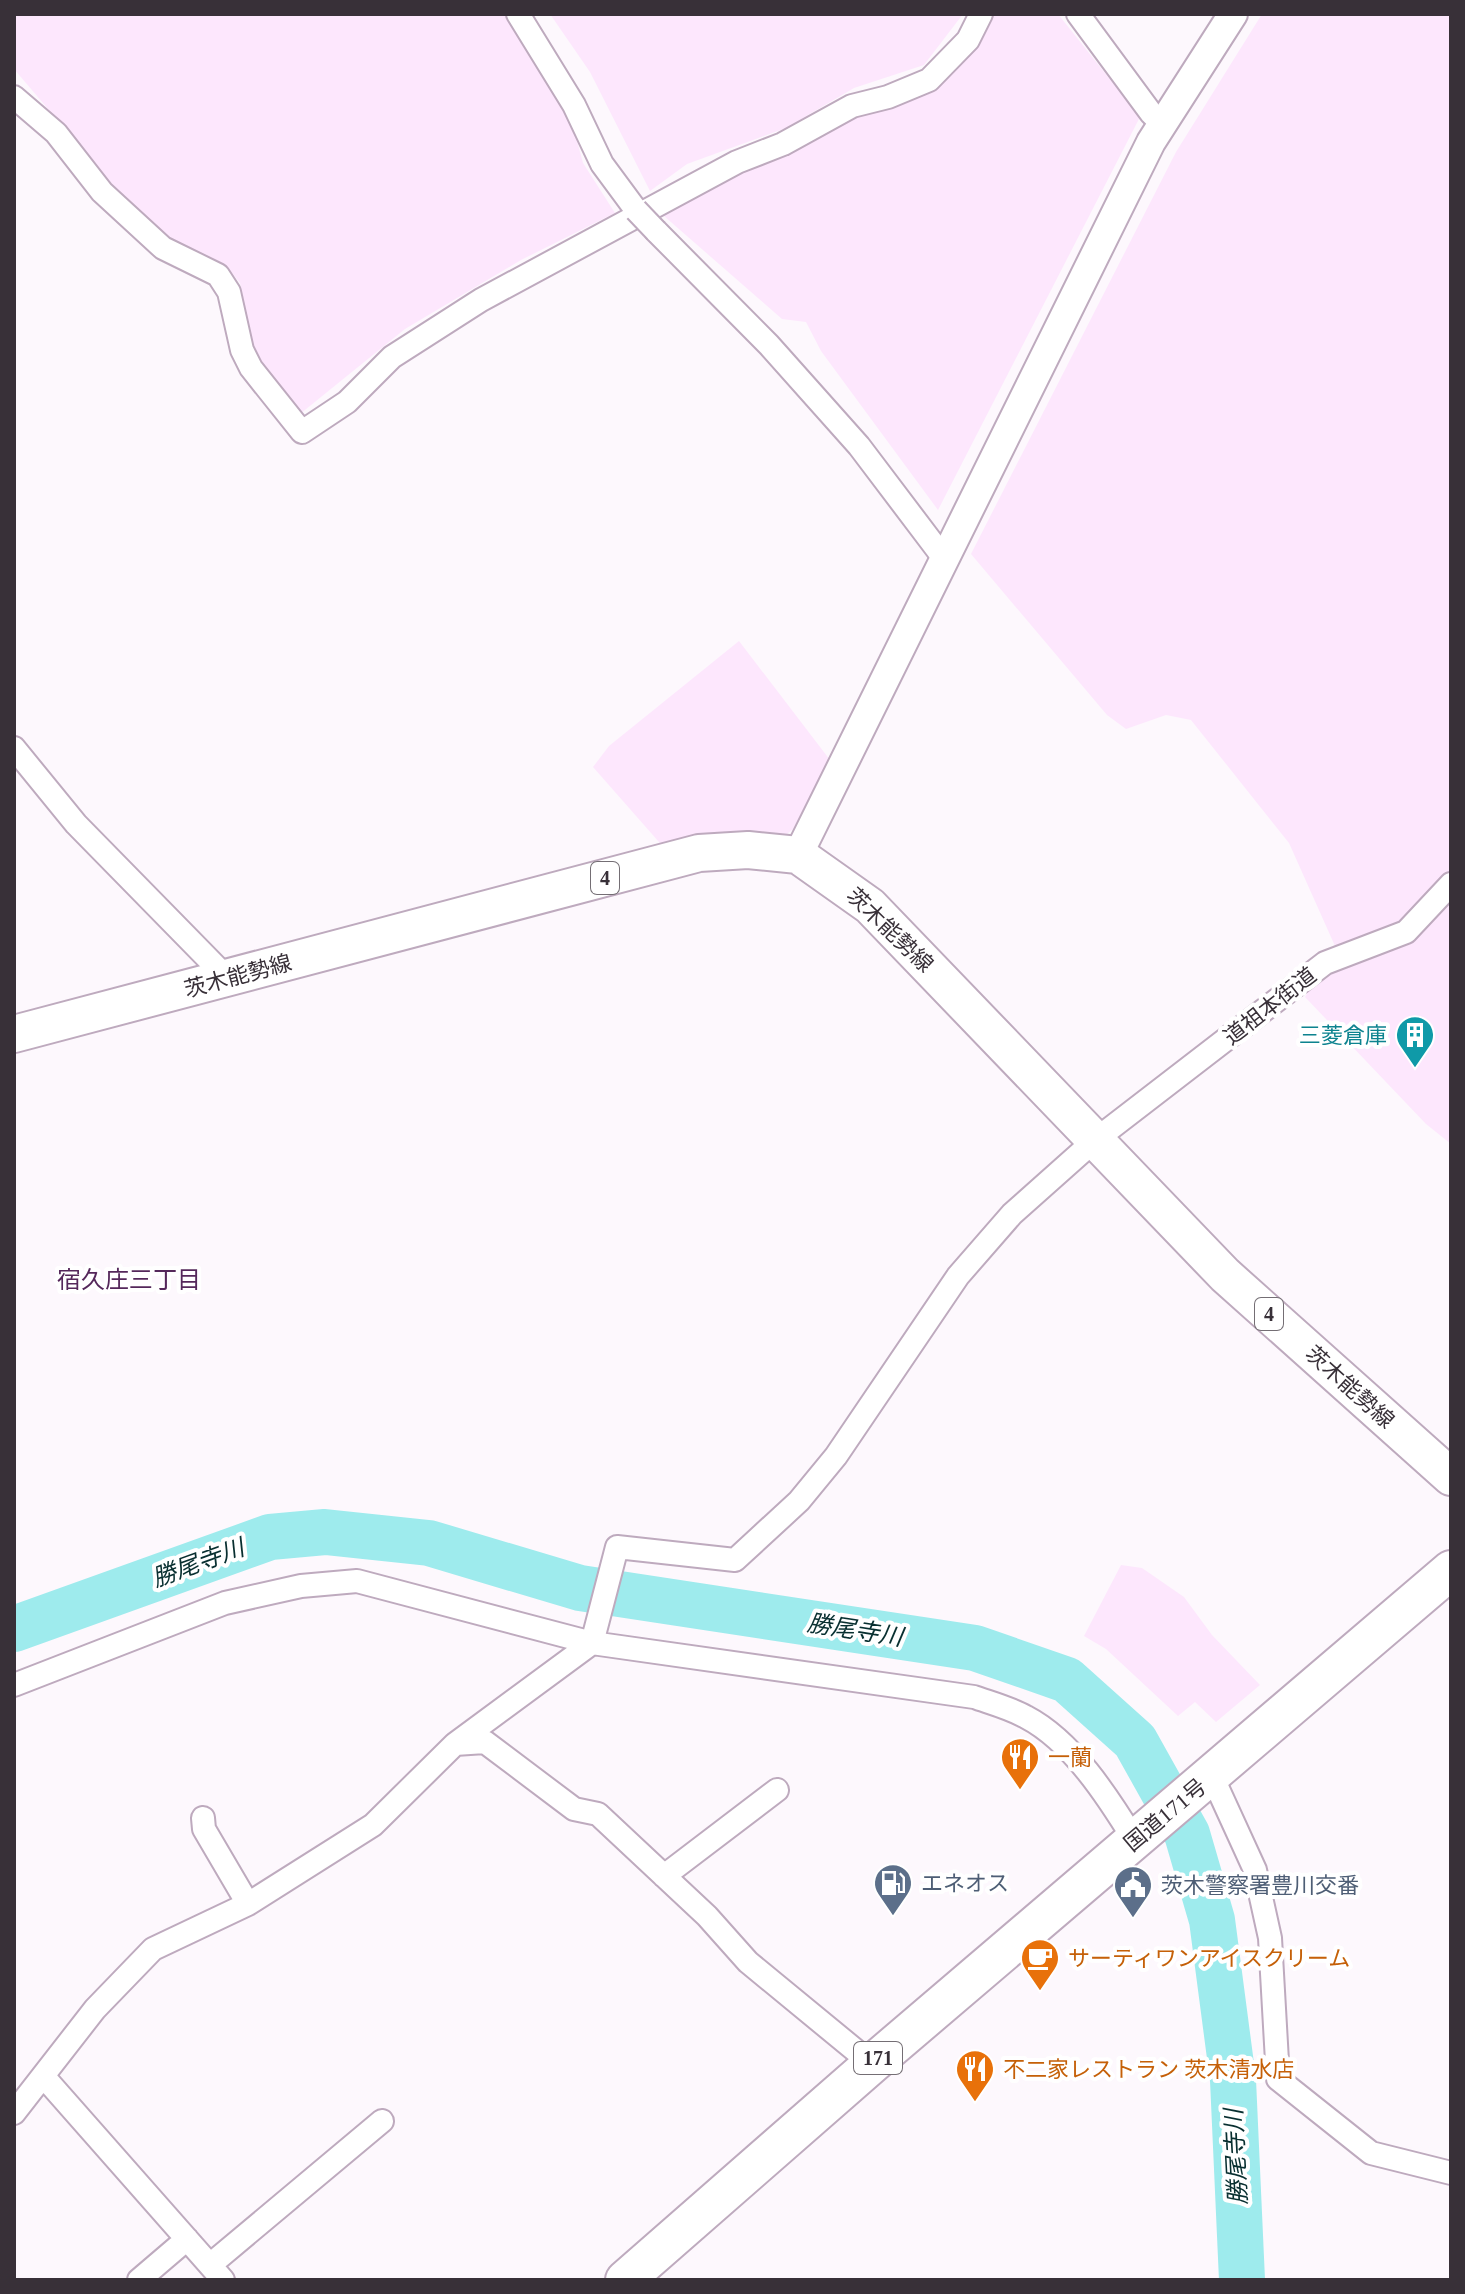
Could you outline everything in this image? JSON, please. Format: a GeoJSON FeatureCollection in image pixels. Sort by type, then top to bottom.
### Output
{"type":"FeatureCollection","features":[{"type":"Feature","properties":{"kind":"highway","name":"国道171号"},"geometry":{"type":"LineString","coordinates":[[625,2280],[872,2064],[1451,1570]]}},
{"type":"Feature","properties":{"kind":"main road","name":"茨木能勢線"},"geometry":{"type":"LineString","coordinates":[[14,1034],[699,853],[748,850],[798,855],[870,906],[1225,1275],[1451,1477]]}},
{"type":"Feature","properties":{"kind":"street"},"geometry":{"type":"LineString","coordinates":[[518,14],[574,105],[602,164],[636,210],[769,345],[859,446],[943,557]]}},
{"type":"Feature","properties":{"kind":"street"},"geometry":{"type":"LineString","coordinates":[[14,97],[56,133],[102,192],[163,248],[218,275],[229,292],[242,350],[251,368],[302,432],[347,402],[392,357],[481,300],[737,162],[783,144],[852,106],[888,97],[929,80],[968,40],[981,14]]}},
{"type":"Feature","properties":{"kind":"street"},"geometry":{"type":"LineString","coordinates":[[1078,14],[1162,124]]}},
{"type":"Feature","properties":{"kind":"street"},"geometry":{"type":"LineString","coordinates":[[798,855],[943,557],[1162,124],[1233,14]]}},
{"type":"Feature","properties":{"kind":"street"},"geometry":{"type":"LineString","coordinates":[[14,748],[76,824],[228,979]]}},
{"type":"Feature","properties":{"kind":"street","name":"道祖本街道"},"geometry":{"type":"LineString","coordinates":[[592,1643],[617,1547],[735,1560],[799,1501],[836,1456],[958,1276],[1012,1214],[1094,1141],[1325,963],[1406,932],[1451,884]]}},
{"type":"Feature","properties":{"kind":"street"},"geometry":{"type":"LineString","coordinates":[[14,1685],[225,1603],[301,1586],[357,1581],[592,1643],[974,1697],[1025,1716],[1057,1738],[1119,1814],[1135,1841]]}},
{"type":"Feature","properties":{"kind":"street"},"geometry":{"type":"LineString","coordinates":[[14,2113],[95,2009],[153,1949],[248,1904],[373,1825],[455,1744],[592,1643]]}},
{"type":"Feature","properties":{"kind":"street"},"geometry":{"type":"LineString","coordinates":[[455,1744],[485,1742],[574,1809],[598,1814],[707,1916],[748,1962],[872,2064]]}},
{"type":"Feature","properties":{"kind":"street"},"geometry":{"type":"LineString","coordinates":[[1212,1776],[1255,1870],[1270,1938],[1278,2079],[1371,2153],[1451,2173]]}},
{"type":"Feature","properties":{"kind":"street"},"geometry":{"type":"LineString","coordinates":[[664,1876],[777,1790]]}},
{"type":"Feature","properties":{"kind":"street"},"geometry":{"type":"LineString","coordinates":[[203,1818],[204,1829],[248,1904]]}},
{"type":"Feature","properties":{"kind":"street"},"geometry":{"type":"LineString","coordinates":[[44,2077],[217,2272],[382,2121]]}},
{"type":"Feature","properties":{"kind":"street"},"geometry":{"type":"LineString","coordinates":[[139,2280],[187,2239]]}},
{"type":"Feature","properties":{"kind":"shaded area"},"geometry":{"type":"Polygon","coordinates":[[[14,14],[505,14],[555,90],[576,137],[583,163],[615,213],[521,260],[405,329],[300,414],[256,363],[240,283],[232,273],[218,262],[169,238],[112,184],[14,69],[14,14]]]}},
{"type":"Feature","properties":{"kind":"shaded area"},"geometry":{"type":"Polygon","coordinates":[[[550,14],[963,14],[924,65],[854,88],[786,128],[687,164],[650,191],[590,72],[550,14]]]}},
{"type":"Feature","properties":{"kind":"shaded area"},"geometry":{"type":"Polygon","coordinates":[[[993,14],[1058,14],[1140,117],[938,510],[821,351],[806,322],[782,319],[664,216],[674,200],[835,122],[910,98],[993,14]]]}},
{"type":"Feature","properties":{"kind":"shaded area"},"geometry":{"type":"Polygon","coordinates":[[[1262,14],[1451,14],[1451,1144],[1426,1124],[1305,997],[1335,946],[1289,843],[1191,720],[1166,715],[1126,729],[1107,715],[971,554],[1176,152],[1262,14]]]}},
{"type":"Feature","properties":{"kind":"shaded area"},"geometry":{"type":"Polygon","coordinates":[[[739,641],[830,760],[793,829],[780,840],[666,850],[593,767],[609,746],[739,641]]]}},
{"type":"Feature","properties":{"kind":"shaded area"},"geometry":{"type":"Polygon","coordinates":[[[1121,1565],[1142,1568],[1184,1597],[1212,1635],[1260,1685],[1216,1722],[1195,1702],[1178,1716],[1106,1649],[1084,1636],[1121,1565]]]}},
{"type":"Feature","properties":{"kind":"waterway","name":"勝尾寺川"},"geometry":{"type":"LineString","coordinates":[[14,1629],[270,1537],[325,1532],[429,1543],[580,1588],[975,1648],[1067,1680],[1135,1741],[1187,1834],[1212,1920],[1233,2080],[1242,2280]]}},
{"type":"Feature","properties":{"kind":"place","name":"三菱倉庫"},"geometry":{"type":"Point","coordinates":[1415,1069]}},
{"type":"Feature","properties":{"kind":"place","name":"一蘭"},"geometry":{"type":"Point","coordinates":[1020,1791]}},
{"type":"Feature","properties":{"kind":"place","name":"エネオス"},"geometry":{"type":"Point","coordinates":[893,1917]}},
{"type":"Feature","properties":{"kind":"place","name":"茨木警察署豊川交番"},"geometry":{"type":"Point","coordinates":[1133,1919]}},
{"type":"Feature","properties":{"kind":"place","name":"サーティワンアイスクリーム"},"geometry":{"type":"Point","coordinates":[1040,1992]}},
{"type":"Feature","properties":{"kind":"place","name":"不二家レストラン 茨木清水店"},"geometry":{"type":"Point","coordinates":[975,2103]}},
{"type":"Feature","properties":{"kind":"district","name":"宿久庄三丁目"},"geometry":{"type":"Point","coordinates":[129,1280]}}]}
